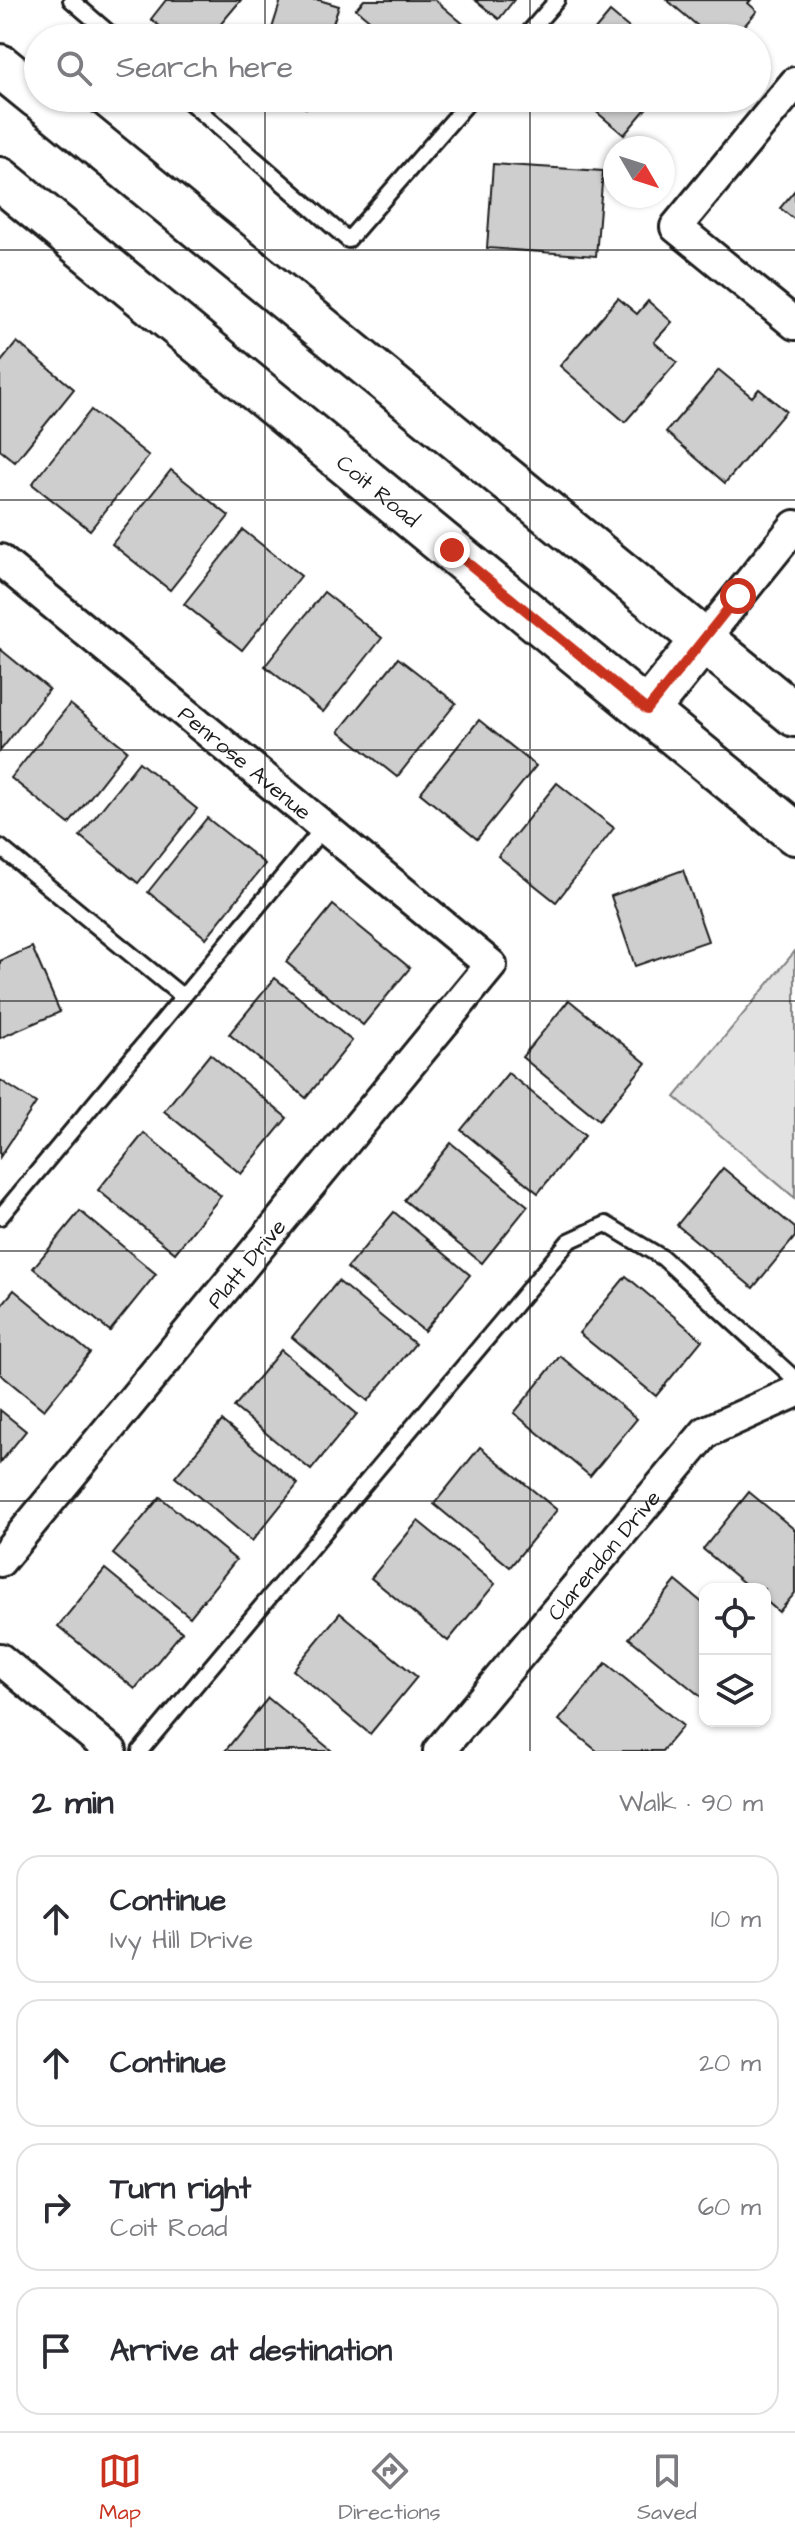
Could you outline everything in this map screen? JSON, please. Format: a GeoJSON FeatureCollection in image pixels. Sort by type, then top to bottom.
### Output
{"type":"FeatureCollection","features":[{"type":"Feature","properties":{"kind":"main road"},"geometry":{"type":"LineString","coordinates":[[0,66],[24,85]]}},
{"type":"Feature","properties":{"kind":"main road"},"geometry":{"type":"LineString","coordinates":[[57,112],[795,715]]}},
{"type":"Feature","properties":{"kind":"main road","name":"Coit Road"},"geometry":{"type":"LineString","coordinates":[[0,179],[795,833]]}},
{"type":"Feature","properties":{"kind":"main road"},"geometry":{"type":"LineString","coordinates":[[647,710],[704,639]]}},
{"type":"Feature","properties":{"kind":"street"},"geometry":{"type":"LineString","coordinates":[[795,83],[676,227],[795,324]]}},
{"type":"Feature","properties":{"kind":"street"},"geometry":{"type":"LineString","coordinates":[[704,639],[795,526]]}},
{"type":"Feature","properties":{"kind":"street","name":"Penrose Avenue"},"geometry":{"type":"LineString","coordinates":[[0,560],[491,965]]}},
{"type":"Feature","properties":{"kind":"street","name":"Platt Drive"},"geometry":{"type":"LineString","coordinates":[[0,1561],[491,965]]}},
{"type":"Feature","properties":{"kind":"street","name":"Clarendon Drive"},"geometry":{"type":"LineString","coordinates":[[439,1751],[706,1432],[795,1392]]}},
{"type":"Feature","properties":{"kind":"street"},"geometry":{"type":"LineString","coordinates":[[0,1659],[111,1751]]}},
{"type":"Feature","properties":{"kind":"lane"},"geometry":{"type":"LineString","coordinates":[[71,0],[99,24]]}},
{"type":"Feature","properties":{"kind":"lane"},"geometry":{"type":"LineString","coordinates":[[536,24],[557,0]]}},
{"type":"Feature","properties":{"kind":"lane"},"geometry":{"type":"LineString","coordinates":[[201,112],[348,240],[460,112]]}},
{"type":"Feature","properties":{"kind":"lane"},"geometry":{"type":"LineString","coordinates":[[0,1217],[324,827]]}},
{"type":"Feature","properties":{"kind":"lane"},"geometry":{"type":"LineString","coordinates":[[0,847],[183,997]]}},
{"type":"Feature","properties":{"kind":"lane"},"geometry":{"type":"LineString","coordinates":[[140,1751],[569,1241],[606,1224],[663,1258],[795,1379]]}},
{"type":"Feature","properties":{"kind":"shaded area"},"geometry":{"type":"Polygon","coordinates":[[[795,951],[795,1198],[675,1097],[795,951]]]}},
{"type":"Feature","properties":{"kind":"building"},"geometry":{"type":"Polygon","coordinates":[[[166,0],[241,0],[221,24],[157,24],[151,19],[166,0]]]}},
{"type":"Feature","properties":{"kind":"building"},"geometry":{"type":"Polygon","coordinates":[[[281,0],[319,0],[339,6],[333,24],[273,24],[281,0]]]}},
{"type":"Feature","properties":{"kind":"building"},"geometry":{"type":"Polygon","coordinates":[[[364,0],[435,0],[463,24],[374,24],[356,9],[364,0]]]}},
{"type":"Feature","properties":{"kind":"building"},"geometry":{"type":"Polygon","coordinates":[[[475,0],[514,0],[499,19],[475,0]]]}},
{"type":"Feature","properties":{"kind":"building"},"geometry":{"type":"Polygon","coordinates":[[[667,0],[751,0],[748,3],[757,11],[746,24],[695,24],[667,0]]]}},
{"type":"Feature","properties":{"kind":"building"},"geometry":{"type":"Polygon","coordinates":[[[610,12],[624,24],[600,24],[610,12]]]}},
{"type":"Feature","properties":{"kind":"building"},"geometry":{"type":"Polygon","coordinates":[[[597,112],[643,112],[624,135],[597,112]]]}},
{"type":"Feature","properties":{"kind":"building"},"geometry":{"type":"Polygon","coordinates":[[[493,164],[603,171],[596,256],[487,248],[493,164]]]}},
{"type":"Feature","properties":{"kind":"building"},"geometry":{"type":"Polygon","coordinates":[[[795,190],[795,220],[780,208],[795,190]]]}},
{"type":"Feature","properties":{"kind":"building"},"geometry":{"type":"Polygon","coordinates":[[[618,298],[637,314],[648,301],[672,322],[654,342],[677,362],[625,422],[560,366],[618,298]]]}},
{"type":"Feature","properties":{"kind":"building"},"geometry":{"type":"Polygon","coordinates":[[[17,342],[74,389],[15,462],[0,450],[0,363],[17,342]]]}},
{"type":"Feature","properties":{"kind":"building"},"geometry":{"type":"Polygon","coordinates":[[[719,370],[752,397],[759,389],[786,411],[725,483],[666,432],[719,370]]]}},
{"type":"Feature","properties":{"kind":"building"},"geometry":{"type":"Polygon","coordinates":[[[91,410],[149,456],[90,530],[32,484],[91,410]]]}},
{"type":"Feature","properties":{"kind":"building"},"geometry":{"type":"Polygon","coordinates":[[[171,470],[229,516],[170,590],[112,544],[171,470]]]}},
{"type":"Feature","properties":{"kind":"building"},"geometry":{"type":"Polygon","coordinates":[[[243,530],[301,576],[242,650],[184,604],[243,530]]]}},
{"type":"Feature","properties":{"kind":"building"},"geometry":{"type":"Polygon","coordinates":[[[324,592],[382,638],[323,712],[265,666],[324,592]]]}},
{"type":"Feature","properties":{"kind":"building"},"geometry":{"type":"Polygon","coordinates":[[[0,649],[49,689],[0,751],[0,649]]]}},
{"type":"Feature","properties":{"kind":"building"},"geometry":{"type":"Polygon","coordinates":[[[398,658],[456,703],[397,777],[339,731],[398,658]]]}},
{"type":"Feature","properties":{"kind":"building"},"geometry":{"type":"Polygon","coordinates":[[[70,704],[127,750],[69,824],[11,778],[70,704]]]}},
{"type":"Feature","properties":{"kind":"building"},"geometry":{"type":"Polygon","coordinates":[[[479,720],[536,766],[477,839],[420,793],[479,720]]]}},
{"type":"Feature","properties":{"kind":"building"},"geometry":{"type":"Polygon","coordinates":[[[139,762],[197,809],[138,883],[80,836],[139,762]]]}},
{"type":"Feature","properties":{"kind":"building"},"geometry":{"type":"Polygon","coordinates":[[[557,783],[614,828],[556,902],[498,856],[557,783]]]}},
{"type":"Feature","properties":{"kind":"building"},"geometry":{"type":"Polygon","coordinates":[[[207,818],[265,864],[206,938],[148,892],[207,818]]]}},
{"type":"Feature","properties":{"kind":"building"},"geometry":{"type":"Polygon","coordinates":[[[683,870],[708,941],[635,966],[611,896],[683,870]]]}},
{"type":"Feature","properties":{"kind":"building"},"geometry":{"type":"Polygon","coordinates":[[[333,905],[410,968],[363,1025],[286,962],[333,905]]]}},
{"type":"Feature","properties":{"kind":"building"},"geometry":{"type":"Polygon","coordinates":[[[32,947],[60,1012],[0,1038],[0,961],[32,947]]]}},
{"type":"Feature","properties":{"kind":"building"},"geometry":{"type":"Polygon","coordinates":[[[275,978],[352,1041],[306,1098],[229,1034],[275,978]]]}},
{"type":"Feature","properties":{"kind":"building"},"geometry":{"type":"Polygon","coordinates":[[[569,1000],[646,1063],[599,1120],[522,1057],[569,1000]]]}},
{"type":"Feature","properties":{"kind":"building"},"geometry":{"type":"Polygon","coordinates":[[[210,1054],[287,1118],[241,1174],[164,1111],[210,1054]]]}},
{"type":"Feature","properties":{"kind":"building"},"geometry":{"type":"Polygon","coordinates":[[[508,1073],[585,1136],[538,1193],[461,1130],[508,1073]]]}},
{"type":"Feature","properties":{"kind":"building"},"geometry":{"type":"Polygon","coordinates":[[[0,1080],[36,1103],[0,1157],[0,1080]]]}},
{"type":"Feature","properties":{"kind":"building"},"geometry":{"type":"Polygon","coordinates":[[[144,1133],[221,1196],[175,1253],[98,1190],[144,1133]]]}},
{"type":"Feature","properties":{"kind":"building"},"geometry":{"type":"Polygon","coordinates":[[[451,1143],[528,1206],[482,1263],[404,1200],[451,1143]]]}},
{"type":"Feature","properties":{"kind":"building"},"geometry":{"type":"Polygon","coordinates":[[[723,1168],[795,1228],[795,1237],[753,1288],[677,1225],[723,1168]]]}},
{"type":"Feature","properties":{"kind":"building"},"geometry":{"type":"Polygon","coordinates":[[[80,1211],[156,1274],[110,1331],[33,1268],[80,1211]]]}},
{"type":"Feature","properties":{"kind":"building"},"geometry":{"type":"Polygon","coordinates":[[[394,1212],[470,1275],[424,1331],[347,1268],[394,1212]]]}},
{"type":"Feature","properties":{"kind":"building"},"geometry":{"type":"Polygon","coordinates":[[[626,1276],[702,1340],[656,1396],[579,1333],[626,1276]]]}},
{"type":"Feature","properties":{"kind":"building"},"geometry":{"type":"Polygon","coordinates":[[[338,1281],[415,1344],[368,1401],[292,1337],[338,1281]]]}},
{"type":"Feature","properties":{"kind":"building"},"geometry":{"type":"Polygon","coordinates":[[[14,1290],[90,1353],[44,1410],[0,1374],[0,1307],[14,1290]]]}},
{"type":"Feature","properties":{"kind":"building"},"geometry":{"type":"Polygon","coordinates":[[[281,1350],[357,1414],[311,1470],[234,1407],[281,1350]]]}},
{"type":"Feature","properties":{"kind":"building"},"geometry":{"type":"Polygon","coordinates":[[[560,1356],[637,1419],[590,1476],[514,1413],[560,1356]]]}},
{"type":"Feature","properties":{"kind":"building"},"geometry":{"type":"Polygon","coordinates":[[[0,1410],[26,1431],[0,1463],[0,1410]]]}},
{"type":"Feature","properties":{"kind":"building"},"geometry":{"type":"Polygon","coordinates":[[[222,1421],[298,1484],[252,1541],[175,1477],[222,1421]]]}},
{"type":"Feature","properties":{"kind":"building"},"geometry":{"type":"Polygon","coordinates":[[[480,1447],[557,1510],[510,1567],[434,1504],[480,1447]]]}},
{"type":"Feature","properties":{"kind":"building"},"geometry":{"type":"Polygon","coordinates":[[[749,1492],[795,1530],[795,1593],[779,1612],[771,1605],[771,1583],[744,1583],[703,1549],[749,1492]]]}},
{"type":"Feature","properties":{"kind":"building"},"geometry":{"type":"Polygon","coordinates":[[[160,1497],[236,1560],[190,1617],[113,1554],[160,1497]]]}},
{"type":"Feature","properties":{"kind":"building"},"geometry":{"type":"Polygon","coordinates":[[[418,1521],[495,1584],[448,1641],[371,1578],[418,1521]]]}},
{"type":"Feature","properties":{"kind":"building"},"geometry":{"type":"Polygon","coordinates":[[[105,1569],[182,1632],[135,1689],[58,1626],[105,1569]]]}},
{"type":"Feature","properties":{"kind":"building"},"geometry":{"type":"Polygon","coordinates":[[[676,1581],[699,1600],[699,1695],[629,1638],[676,1581]]]}},
{"type":"Feature","properties":{"kind":"building"},"geometry":{"type":"Polygon","coordinates":[[[340,1613],[417,1677],[370,1734],[293,1670],[340,1613]]]}},
{"type":"Feature","properties":{"kind":"building"},"geometry":{"type":"Polygon","coordinates":[[[606,1663],[683,1726],[662,1751],[597,1751],[559,1720],[606,1663]]]}},
{"type":"Feature","properties":{"kind":"building"},"geometry":{"type":"Polygon","coordinates":[[[268,1698],[332,1751],[225,1751],[268,1698]]]}},
{"type":"Feature","properties":{"kind":"route"},"geometry":{"type":"LineString","coordinates":[[452,550],[647,710],[738,596]]}}]}
